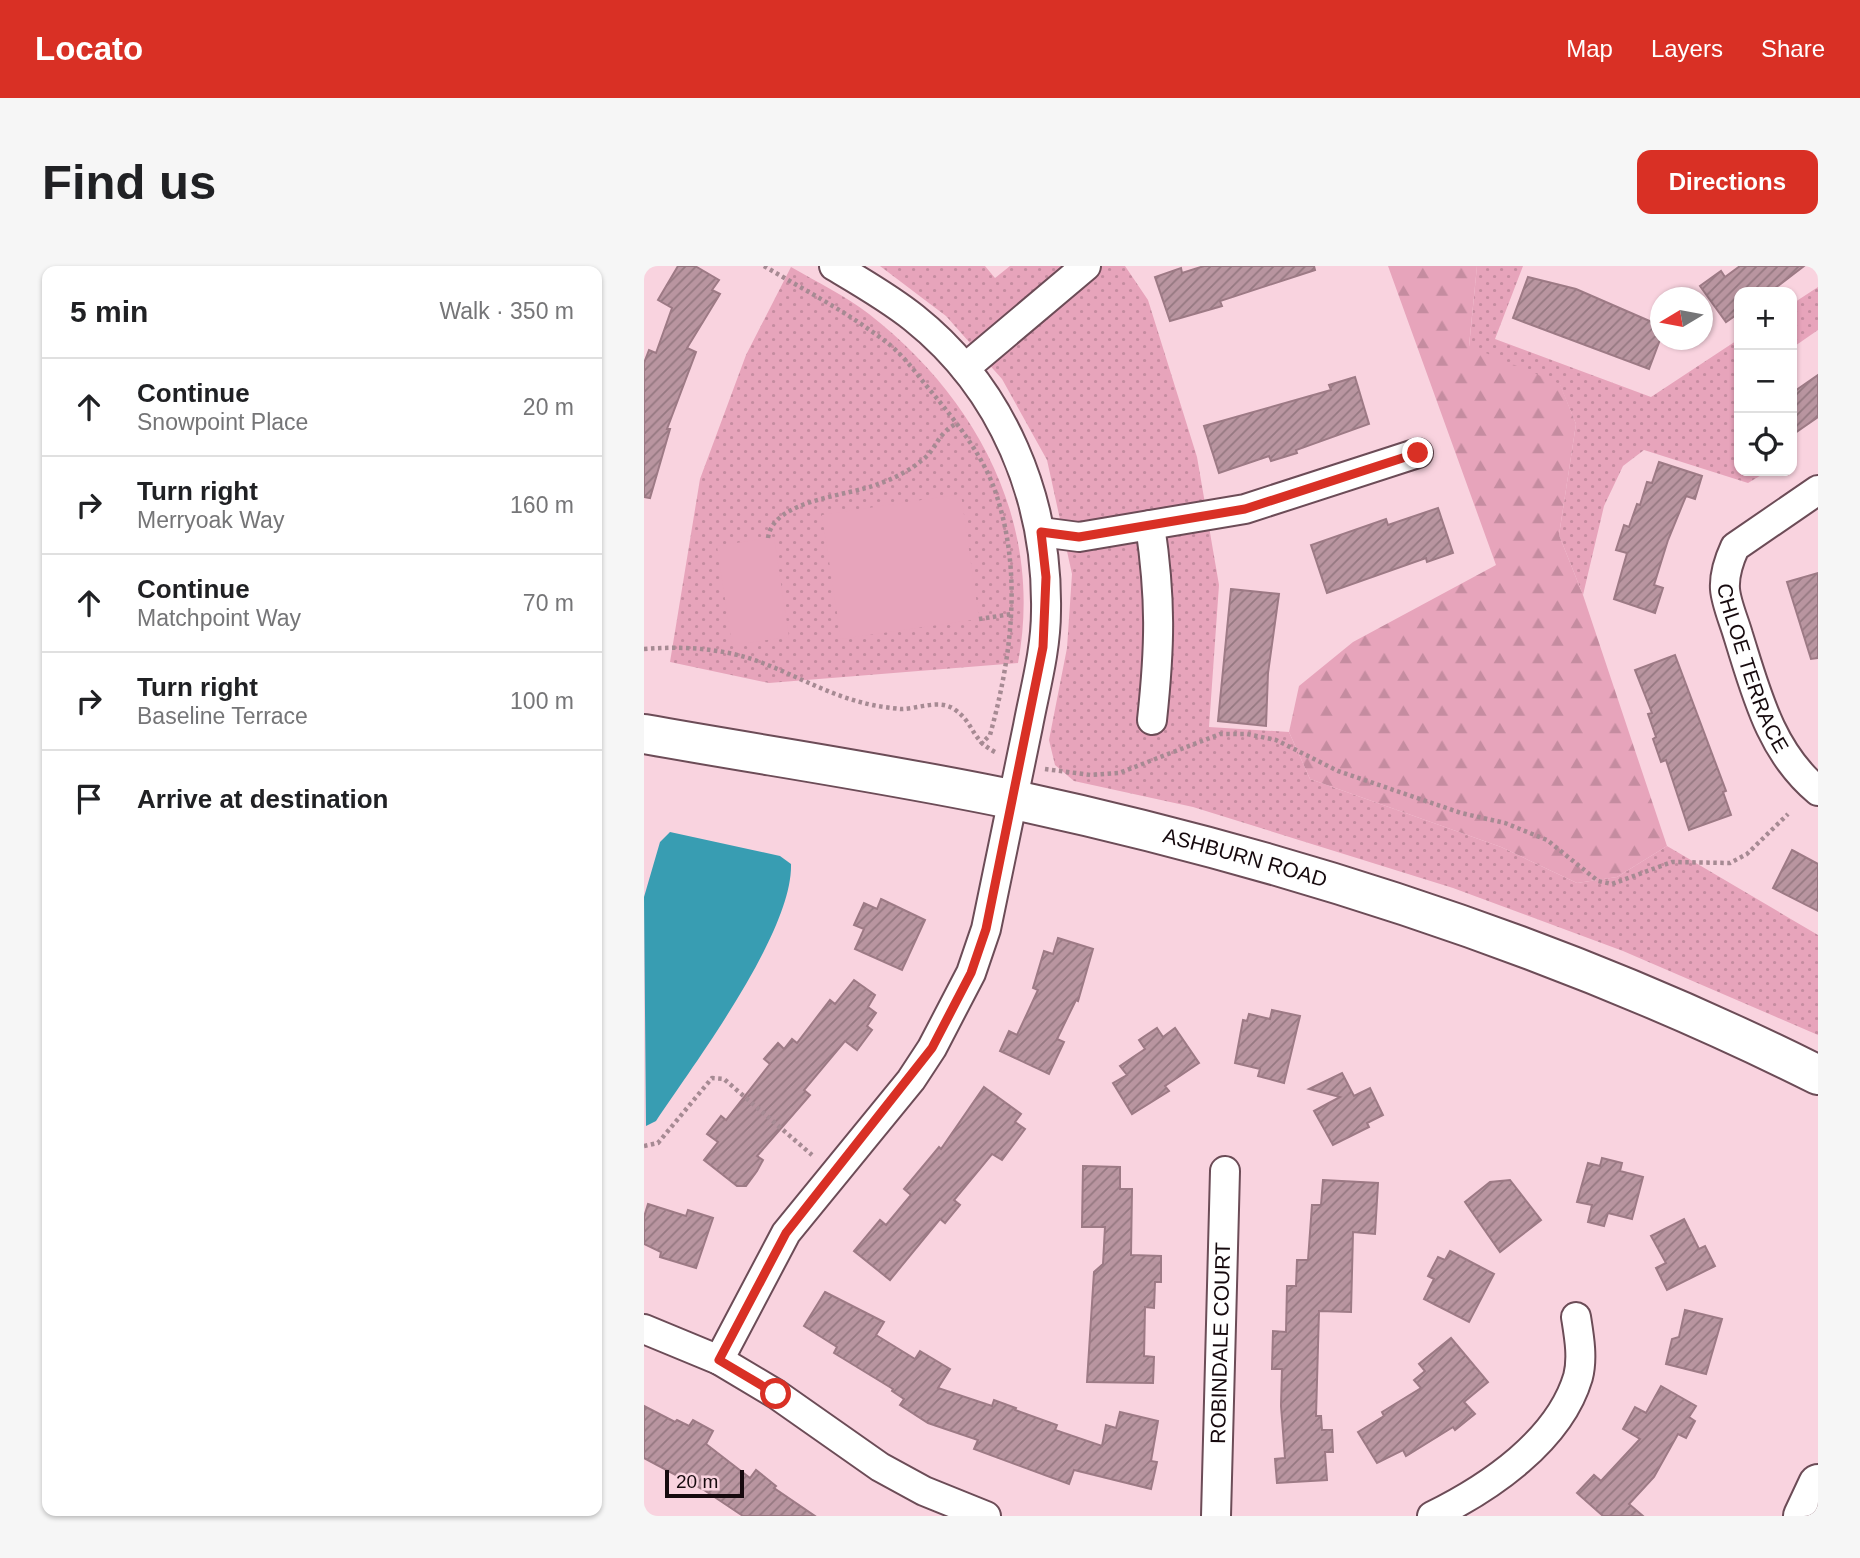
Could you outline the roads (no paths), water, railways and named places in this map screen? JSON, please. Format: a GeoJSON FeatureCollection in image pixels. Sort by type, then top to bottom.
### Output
{"type":"FeatureCollection","features":[{"type":"Feature","properties":{"kind":"street"},"geometry":{"type":"LineString","coordinates":[[719,1360],[786,1233],[911,1080],[951,1015],[986,929],[1043,647],[1046,614],[1041,532],[1020,460],[991,405],[965,368],[914,318],[834,266]]}},
{"type":"Feature","properties":{"kind":"street"},"geometry":{"type":"LineString","coordinates":[[965,368],[1086,266]]}},
{"type":"Feature","properties":{"kind":"street"},"geometry":{"type":"LineString","coordinates":[[1041,532],[1079,537],[1266,504],[1418,453]]}},
{"type":"Feature","properties":{"kind":"street","name":"CHLOE TERRACE"},"geometry":{"type":"LineString","coordinates":[[1818,490],[1735,547],[1728,562],[1725,589],[1760,707],[1772,735],[1803,779],[1818,791]]}},
{"type":"Feature","properties":{"kind":"street"},"geometry":{"type":"LineString","coordinates":[[1150,525],[1160,605],[1160,648],[1152,720]]}},
{"type":"Feature","properties":{"kind":"street","name":"ASHBURN ROAD"},"geometry":{"type":"LineString","coordinates":[[644,734],[1017,783],[1522,944],[1818,1075]]}},
{"type":"Feature","properties":{"kind":"street","name":"ROBINDALE COURT"},"geometry":{"type":"LineString","coordinates":[[1216,1516],[1225,1171]]}},
{"type":"Feature","properties":{"kind":"street"},"geometry":{"type":"LineString","coordinates":[[1432,1516],[1501,1473],[1564,1410],[1578,1375],[1580,1346],[1576,1317]]}},
{"type":"Feature","properties":{"kind":"street"},"geometry":{"type":"LineString","coordinates":[[644,1329],[719,1360],[776,1394],[880,1467],[924,1491],[986,1516]]}},
{"type":"Feature","properties":{"kind":"street"},"geometry":{"type":"LineString","coordinates":[[1803,1516],[1818,1484]]}},
{"type":"Feature","properties":{"kind":"water"},"geometry":{"type":"Polygon","coordinates":[[[670,832],[780,856],[791,864],[787,892],[760,959],[717,1031],[656,1121],[646,1126],[644,897],[660,842],[670,832]]]}}]}
